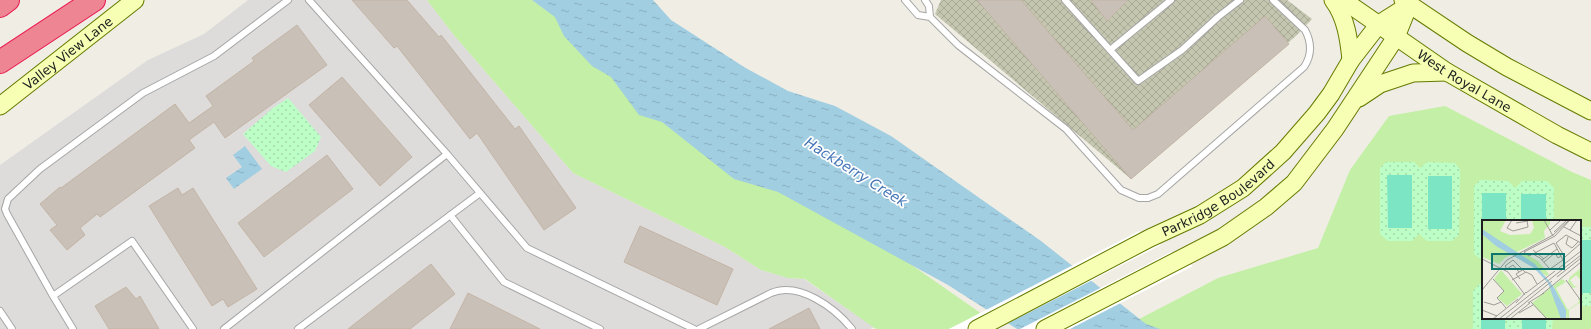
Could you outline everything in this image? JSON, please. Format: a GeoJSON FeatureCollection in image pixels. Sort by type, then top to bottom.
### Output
{"type":"FeatureCollection","features":[{"type":"Feature","properties":{"kind":"highway"},"geometry":{"type":"LineString","coordinates":[[0,6],[8,0]]}},
{"type":"Feature","properties":{"kind":"highway"},"geometry":{"type":"LineString","coordinates":[[0,62],[94,0]]}},
{"type":"Feature","properties":{"kind":"street","name":"Valley View Lane"},"geometry":{"type":"LineString","coordinates":[[0,106],[135,0]]}},
{"type":"Feature","properties":{"kind":"street"},"geometry":{"type":"LineString","coordinates":[[1334,0],[1348,33],[1351,60]]}},
{"type":"Feature","properties":{"kind":"street","name":"West Royal Lane"},"geometry":{"type":"LineString","coordinates":[[1343,0],[1447,72],[1591,152]]}},
{"type":"Feature","properties":{"kind":"street"},"geometry":{"type":"LineString","coordinates":[[1045,329],[1223,237],[1266,207],[1294,183],[1335,129],[1396,37],[1408,2],[1467,43],[1508,67],[1591,111]]}},
{"type":"Feature","properties":{"kind":"street","name":"Parkridge Boulevard"},"geometry":{"type":"LineString","coordinates":[[977,329],[1150,238],[1200,215],[1243,188],[1283,152],[1317,113],[1331,94],[1351,60],[1379,24],[1408,2]]}},
{"type":"Feature","properties":{"kind":"street"},"geometry":{"type":"LineString","coordinates":[[1352,103],[1380,84],[1413,73],[1447,72]]}},
{"type":"Feature","properties":{"kind":"lane"},"geometry":{"type":"LineString","coordinates":[[73,329],[7,214],[5,209],[8,199],[40,169],[143,92],[214,56],[288,0]]}},
{"type":"Feature","properties":{"kind":"lane"},"geometry":{"type":"LineString","coordinates":[[309,0],[447,154],[527,248],[694,329]]}},
{"type":"Feature","properties":{"kind":"lane"},"geometry":{"type":"LineString","coordinates":[[905,0],[918,15],[930,17],[958,44],[1066,129],[1122,190],[1139,198],[1148,198],[1158,194],[1304,67],[1311,51],[1305,30],[1273,0]]}},
{"type":"Feature","properties":{"kind":"lane"},"geometry":{"type":"LineString","coordinates":[[925,0],[929,6],[930,17]]}},
{"type":"Feature","properties":{"kind":"lane"},"geometry":{"type":"LineString","coordinates":[[1065,0],[1138,81],[1182,50],[1218,17],[1240,0]]}},
{"type":"Feature","properties":{"kind":"lane"},"geometry":{"type":"LineString","coordinates":[[1110,50],[1171,0]]}},
{"type":"Feature","properties":{"kind":"lane"},"geometry":{"type":"LineString","coordinates":[[224,329],[447,154]]}},
{"type":"Feature","properties":{"kind":"lane"},"geometry":{"type":"LineString","coordinates":[[298,329],[480,193]]}},
{"type":"Feature","properties":{"kind":"lane"},"geometry":{"type":"LineString","coordinates":[[450,215],[504,282],[600,329]]}},
{"type":"Feature","properties":{"kind":"lane"},"geometry":{"type":"LineString","coordinates":[[53,296],[132,241],[193,329]]}},
{"type":"Feature","properties":{"kind":"lane"},"geometry":{"type":"LineString","coordinates":[[699,329],[771,293],[784,290],[798,292],[822,302],[840,315],[852,329]]}},
{"type":"Feature","properties":{"kind":"lane"},"geometry":{"type":"LineString","coordinates":[[0,311],[12,329]]}},
{"type":"Feature","properties":{"kind":"shaded area"},"geometry":{"type":"Polygon","coordinates":[[[248,0],[427,0],[453,34],[573,173],[725,247],[761,270],[788,278],[804,279],[874,327],[870,329],[0,329],[0,165],[148,60],[204,34],[248,0]]]}},
{"type":"Feature","properties":{"kind":"shaded area"},"geometry":{"type":"Polygon","coordinates":[[[941,0],[1287,0],[1312,19],[1297,35],[1131,179],[935,14],[941,0]]]}},
{"type":"Feature","properties":{"kind":"green space"},"geometry":{"type":"Polygon","coordinates":[[[427,0],[532,0],[982,314],[949,329],[876,329],[805,279],[788,278],[761,270],[725,247],[573,173],[453,34],[427,0]]]}},
{"type":"Feature","properties":{"kind":"green space"},"geometry":{"type":"Polygon","coordinates":[[[288,98],[321,137],[315,151],[286,172],[271,166],[243,134],[273,108],[288,98]]]}},
{"type":"Feature","properties":{"kind":"green space"},"geometry":{"type":"Polygon","coordinates":[[[1445,106],[1572,172],[1591,180],[1591,329],[1120,329],[1218,278],[1318,248],[1350,170],[1389,116],[1445,106]]]}},
{"type":"Feature","properties":{"kind":"green space"},"geometry":{"type":"Polygon","coordinates":[[[1386,162],[1414,162],[1420,168],[1427,162],[1455,163],[1460,170],[1459,235],[1452,241],[1427,241],[1419,234],[1412,241],[1388,241],[1380,234],[1380,168],[1386,162]]]}},
{"type":"Feature","properties":{"kind":"green space"},"geometry":{"type":"Polygon","coordinates":[[[1387,175],[1412,175],[1412,228],[1388,228],[1387,175]]]}},
{"type":"Feature","properties":{"kind":"green space"},"geometry":{"type":"Polygon","coordinates":[[[1428,176],[1452,176],[1452,229],[1428,229],[1428,176]]]}},
{"type":"Feature","properties":{"kind":"green space"},"geometry":{"type":"Polygon","coordinates":[[[1480,180],[1508,181],[1515,188],[1522,181],[1547,181],[1554,188],[1554,220],[1482,220],[1482,260],[1474,254],[1474,186],[1480,180]]]}},
{"type":"Feature","properties":{"kind":"green space"},"geometry":{"type":"Polygon","coordinates":[[[1482,193],[1506,193],[1506,220],[1482,220],[1482,193]]]}},
{"type":"Feature","properties":{"kind":"green space"},"geometry":{"type":"Polygon","coordinates":[[[1521,194],[1546,194],[1546,220],[1521,220],[1521,194]]]}},
{"type":"Feature","properties":{"kind":"green space"},"geometry":{"type":"Polygon","coordinates":[[[1581,227],[1591,227],[1591,306],[1581,306],[1581,227]]]}},
{"type":"Feature","properties":{"kind":"green space"},"geometry":{"type":"Polygon","coordinates":[[[1581,240],[1591,240],[1591,293],[1581,293],[1581,240]]]}},
{"type":"Feature","properties":{"kind":"green space"},"geometry":{"type":"Polygon","coordinates":[[[1479,284],[1482,284],[1482,319],[1553,319],[1552,329],[1473,329],[1473,291],[1479,284]]]}},
{"type":"Feature","properties":{"kind":"green space"},"geometry":{"type":"Polygon","coordinates":[[[1482,298],[1482,319],[1505,319],[1505,329],[1481,329],[1482,298]]]}},
{"type":"Feature","properties":{"kind":"green space"},"geometry":{"type":"Polygon","coordinates":[[[1522,319],[1546,319],[1546,329],[1522,329],[1522,319]]]}},
{"type":"Feature","properties":{"kind":"water","name":"Hackberry Creek"},"geometry":{"type":"Polygon","coordinates":[[[532,0],[653,0],[671,20],[744,67],[788,91],[835,106],[891,136],[1041,241],[1146,324],[1160,329],[1017,329],[948,285],[778,192],[734,179],[662,122],[639,115],[611,77],[592,66],[564,36],[555,17],[532,0]]]}},
{"type":"Feature","properties":{"kind":"water"},"geometry":{"type":"Polygon","coordinates":[[[245,146],[262,169],[234,189],[226,178],[242,167],[233,155],[245,146]]]}},
{"type":"Feature","properties":{"kind":"pier"},"geometry":{"type":"Polygon","coordinates":[[[1139,231],[1161,245],[997,329],[949,329],[1139,231]]]}},
{"type":"Feature","properties":{"kind":"pier"},"geometry":{"type":"Polygon","coordinates":[[[1171,252],[1193,266],[1070,329],[1020,329],[1171,252]]]}},
{"type":"Feature","properties":{"kind":"building"},"geometry":{"type":"Polygon","coordinates":[[[352,0],[407,0],[439,37],[441,35],[515,129],[519,126],[576,208],[544,230],[477,133],[470,139],[397,46],[394,48],[352,0]]]}},
{"type":"Feature","properties":{"kind":"building"},"geometry":{"type":"Polygon","coordinates":[[[977,0],[1021,0],[1133,130],[1265,16],[1289,44],[1131,179],[977,0]]]}},
{"type":"Feature","properties":{"kind":"building"},"geometry":{"type":"Polygon","coordinates":[[[1091,0],[1128,0],[1107,21],[1091,0]]]}},
{"type":"Feature","properties":{"kind":"building"},"geometry":{"type":"Polygon","coordinates":[[[297,25],[327,65],[225,138],[214,122],[189,140],[195,148],[100,217],[97,214],[80,228],[85,235],[67,250],[50,230],[57,225],[40,204],[60,187],[61,188],[175,104],[189,123],[213,106],[206,96],[254,61],[252,58],[297,25]]]}},
{"type":"Feature","properties":{"kind":"building"},"geometry":{"type":"Polygon","coordinates":[[[342,77],[412,157],[380,186],[309,105],[342,77]]]}},
{"type":"Feature","properties":{"kind":"building"},"geometry":{"type":"Polygon","coordinates":[[[327,155],[353,189],[264,257],[238,223],[327,155]]]}},
{"type":"Feature","properties":{"kind":"building"},"geometry":{"type":"Polygon","coordinates":[[[178,188],[182,195],[193,188],[257,289],[228,307],[223,299],[212,306],[149,206],[178,188]]]}},
{"type":"Feature","properties":{"kind":"building"},"geometry":{"type":"Polygon","coordinates":[[[640,226],[733,269],[717,305],[624,262],[640,226]]]}},
{"type":"Feature","properties":{"kind":"building"},"geometry":{"type":"Polygon","coordinates":[[[431,264],[455,294],[410,329],[348,329],[431,264]]]}},
{"type":"Feature","properties":{"kind":"building"},"geometry":{"type":"Polygon","coordinates":[[[126,287],[136,299],[140,296],[159,329],[109,329],[95,306],[126,287]]]}},
{"type":"Feature","properties":{"kind":"building"},"geometry":{"type":"Polygon","coordinates":[[[468,293],[540,329],[450,329],[468,293]]]}},
{"type":"Feature","properties":{"kind":"building"},"geometry":{"type":"Polygon","coordinates":[[[809,308],[820,329],[769,329],[809,308]]]}}]}
